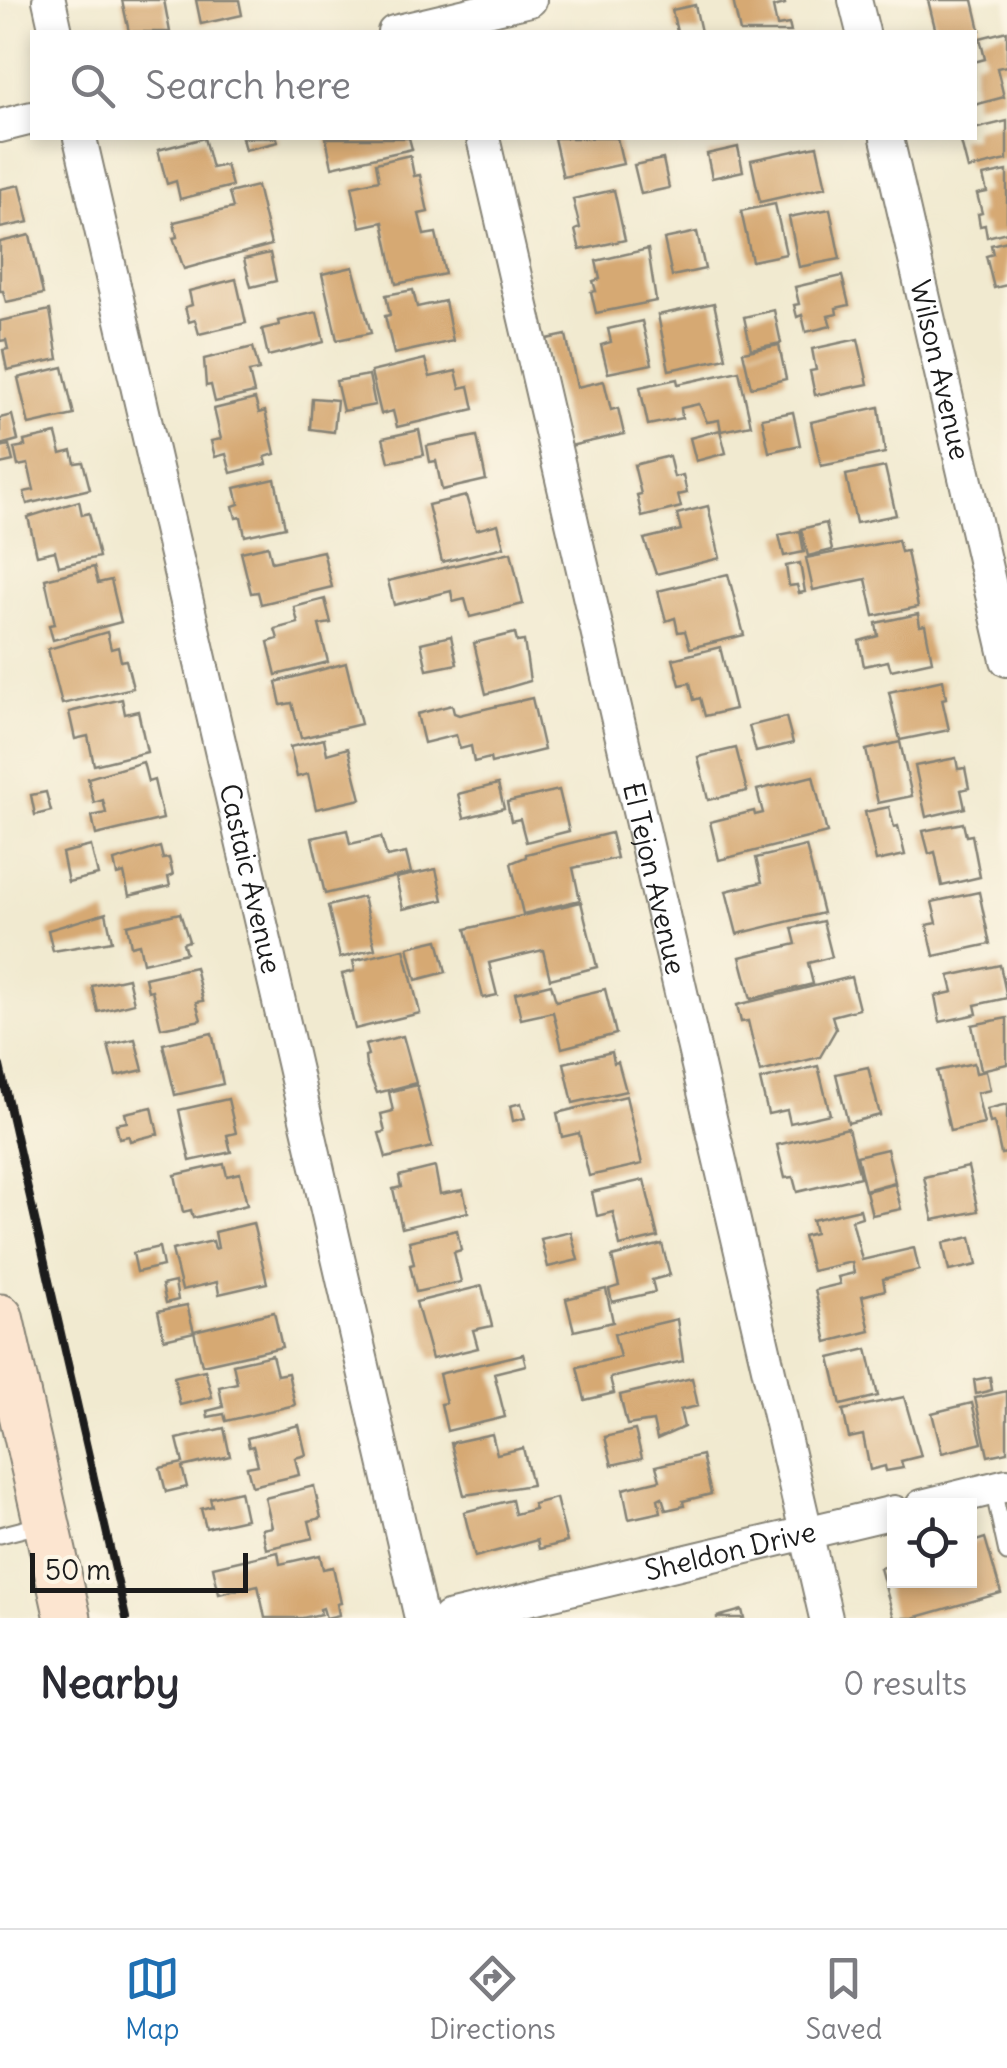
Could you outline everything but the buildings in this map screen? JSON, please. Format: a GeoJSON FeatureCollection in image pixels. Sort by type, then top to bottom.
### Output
{"type":"FeatureCollection","features":[{"type":"Feature","properties":{"kind":"street"},"geometry":{"type":"LineString","coordinates":[[48,0],[56,30]]}},
{"type":"Feature","properties":{"kind":"street"},"geometry":{"type":"LineString","coordinates":[[402,30],[530,0]]}},
{"type":"Feature","properties":{"kind":"street"},"geometry":{"type":"LineString","coordinates":[[855,0],[862,30]]}},
{"type":"Feature","properties":{"kind":"street"},"geometry":{"type":"LineString","coordinates":[[0,126],[30,118]]}},
{"type":"Feature","properties":{"kind":"street","name":"Castaic Avenue"},"geometry":{"type":"LineString","coordinates":[[80,140],[421,1618]]}},
{"type":"Feature","properties":{"kind":"street","name":"El Tejon Avenue"},"geometry":{"type":"LineString","coordinates":[[482,140],[826,1618]]}},
{"type":"Feature","properties":{"kind":"street","name":"Wilson Avenue"},"geometry":{"type":"LineString","coordinates":[[887,140],[1007,660]]}},
{"type":"Feature","properties":{"kind":"street"},"geometry":{"type":"LineString","coordinates":[[0,1316],[68,1618]]}},
{"type":"Feature","properties":{"kind":"street"},"geometry":{"type":"LineString","coordinates":[[955,1498],[1000,1487]]}},
{"type":"Feature","properties":{"kind":"street","name":"Sheldon Drive"},"geometry":{"type":"LineString","coordinates":[[448,1618],[887,1514]]}},
{"type":"Feature","properties":{"kind":"lane"},"geometry":{"type":"LineString","coordinates":[[1000,1487],[1007,1553]]}},
{"type":"Feature","properties":{"kind":"lane"},"geometry":{"type":"LineString","coordinates":[[0,1535],[46,1522]]}},
{"type":"Feature","properties":{"kind":"railway"},"geometry":{"type":"LineString","coordinates":[[0,1066],[126,1618]]}}]}
